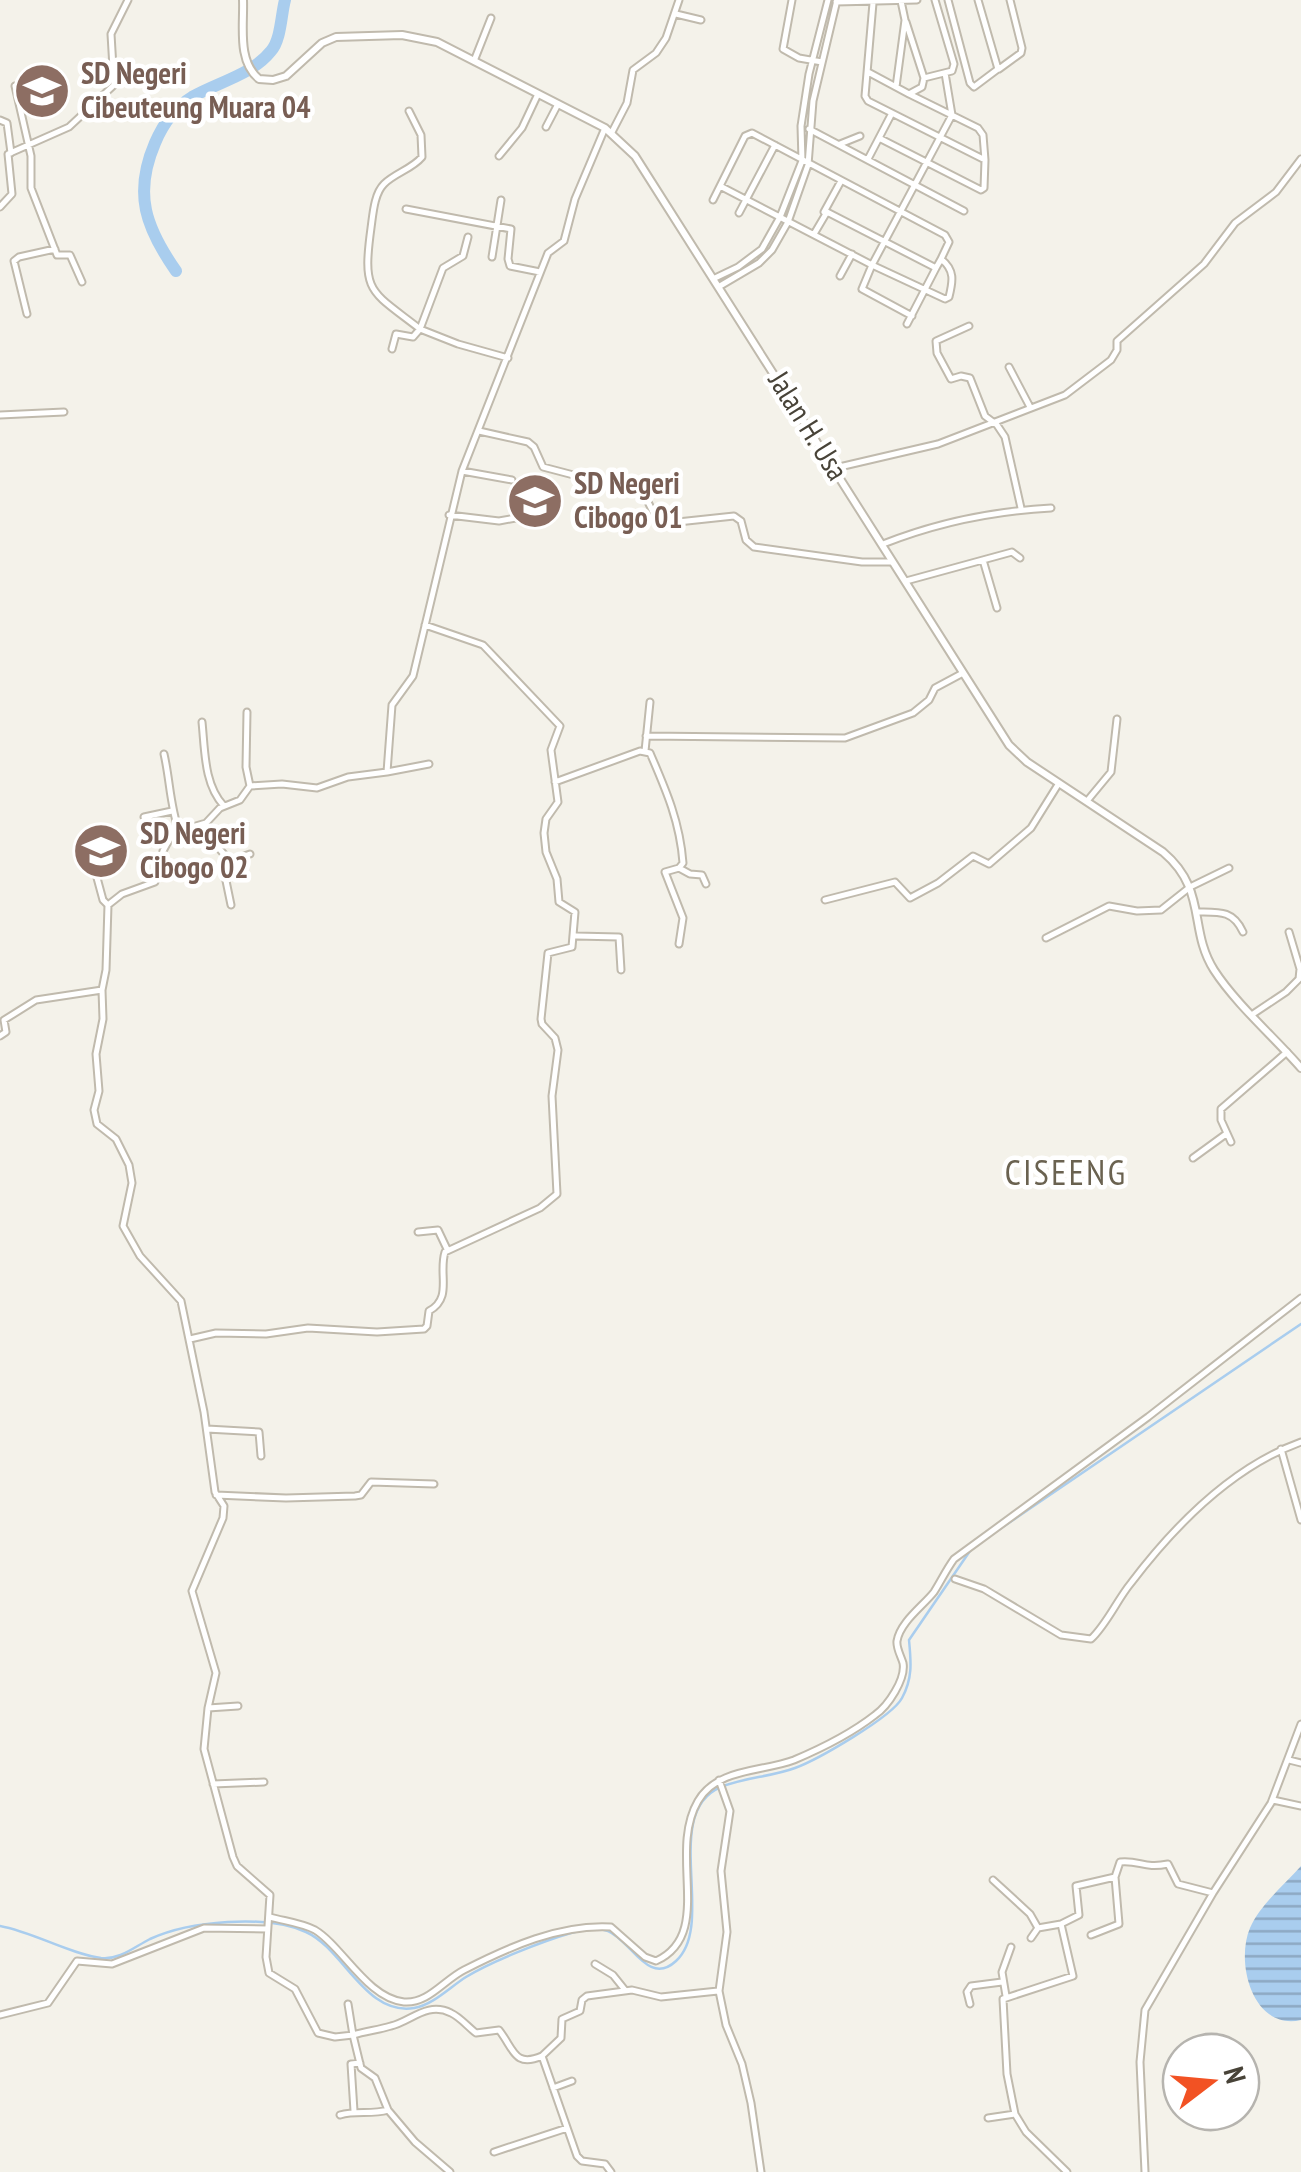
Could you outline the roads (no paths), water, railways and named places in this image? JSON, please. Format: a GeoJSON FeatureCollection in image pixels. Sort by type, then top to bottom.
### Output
{"type":"FeatureCollection","features":[{"type":"Feature","properties":{"kind":"street"},"geometry":{"type":"LineString","coordinates":[[11,152],[69,127],[114,86],[111,34],[128,0]]}},
{"type":"Feature","properties":{"kind":"street","name":"Jalan H. Usa"},"geometry":{"type":"LineString","coordinates":[[243,0],[249,68],[268,80],[286,76],[336,36],[426,39],[609,130],[636,156],[1008,745],[1163,852],[1181,869],[1198,912],[1212,967],[1301,1068]]}},
{"type":"Feature","properties":{"kind":"street"},"geometry":{"type":"LineString","coordinates":[[386,772],[392,705],[412,676],[448,515],[462,471],[548,253],[564,241],[575,199],[627,103],[634,70],[656,53],[679,0]]}},
{"type":"Feature","properties":{"kind":"street"},"geometry":{"type":"LineString","coordinates":[[792,0],[784,48],[798,58],[822,62]]}},
{"type":"Feature","properties":{"kind":"street"},"geometry":{"type":"LineString","coordinates":[[832,1],[873,4],[917,0]]}},
{"type":"Feature","properties":{"kind":"street"},"geometry":{"type":"LineString","coordinates":[[924,78],[952,71],[954,64],[936,0]]}},
{"type":"Feature","properties":{"kind":"street"},"geometry":{"type":"LineString","coordinates":[[948,0],[971,86],[978,86],[1021,54],[1010,0]]}},
{"type":"Feature","properties":{"kind":"street"},"geometry":{"type":"LineString","coordinates":[[978,0],[998,69]]}},
{"type":"Feature","properties":{"kind":"street"},"geometry":{"type":"LineString","coordinates":[[715,278],[762,249],[805,163],[801,139],[812,60],[832,1]]}},
{"type":"Feature","properties":{"kind":"street"},"geometry":{"type":"LineString","coordinates":[[720,286],[759,263],[772,250],[788,222],[805,163],[832,1]]}},
{"type":"Feature","properties":{"kind":"street"},"geometry":{"type":"LineString","coordinates":[[900,1],[924,78],[922,88],[910,94]]}},
{"type":"Feature","properties":{"kind":"street"},"geometry":{"type":"LineString","coordinates":[[873,4],[868,101],[985,160]]}},
{"type":"Feature","properties":{"kind":"street"},"geometry":{"type":"LineString","coordinates":[[676,14],[700,20]]}},
{"type":"Feature","properties":{"kind":"street"},"geometry":{"type":"LineString","coordinates":[[474,61],[490,18]]}},
{"type":"Feature","properties":{"kind":"street"},"geometry":{"type":"LineString","coordinates":[[896,88],[905,20]]}},
{"type":"Feature","properties":{"kind":"street"},"geometry":{"type":"LineString","coordinates":[[868,72],[981,131],[985,160],[982,190],[879,138]]}},
{"type":"Feature","properties":{"kind":"street"},"geometry":{"type":"LineString","coordinates":[[912,316],[864,291],[862,286],[952,115],[945,74]]}},
{"type":"Feature","properties":{"kind":"street"},"geometry":{"type":"LineString","coordinates":[[15,86],[34,198],[58,256],[70,255],[82,282]]}},
{"type":"Feature","properties":{"kind":"street"},"geometry":{"type":"LineString","coordinates":[[499,156],[522,128],[538,94]]}},
{"type":"Feature","properties":{"kind":"street"},"geometry":{"type":"LineString","coordinates":[[546,127],[558,104]]}},
{"type":"Feature","properties":{"kind":"street"},"geometry":{"type":"LineString","coordinates":[[409,111],[420,136],[422,157],[381,186],[374,206],[366,268],[369,284],[420,329],[508,358]]}},
{"type":"Feature","properties":{"kind":"street"},"geometry":{"type":"LineString","coordinates":[[868,159],[892,113]]}},
{"type":"Feature","properties":{"kind":"street"},"geometry":{"type":"LineString","coordinates":[[0,120],[7,123],[11,152],[6,162],[12,194],[0,206]]}},
{"type":"Feature","properties":{"kind":"street"},"geometry":{"type":"LineString","coordinates":[[809,129],[964,210]]}},
{"type":"Feature","properties":{"kind":"street"},"geometry":{"type":"LineString","coordinates":[[713,200],[748,133],[776,144],[948,238],[942,260],[906,324]]}},
{"type":"Feature","properties":{"kind":"street"},"geometry":{"type":"LineString","coordinates":[[840,144],[860,136]]}},
{"type":"Feature","properties":{"kind":"street"},"geometry":{"type":"LineString","coordinates":[[801,139],[809,141]]}},
{"type":"Feature","properties":{"kind":"street"},"geometry":{"type":"LineString","coordinates":[[739,213],[776,144]]}},
{"type":"Feature","properties":{"kind":"street"},"geometry":{"type":"LineString","coordinates":[[835,468],[938,444],[1068,392],[1102,368],[1118,350],[1117,340],[1204,264],[1235,223],[1276,192],[1301,159]]}},
{"type":"Feature","properties":{"kind":"street"},"geometry":{"type":"LineString","coordinates":[[814,234],[841,181]]}},
{"type":"Feature","properties":{"kind":"street"},"geometry":{"type":"LineString","coordinates":[[720,186],[940,300],[950,296],[954,280],[948,264],[942,260]]}},
{"type":"Feature","properties":{"kind":"street"},"geometry":{"type":"LineString","coordinates":[[492,257],[500,200]]}},
{"type":"Feature","properties":{"kind":"street"},"geometry":{"type":"LineString","coordinates":[[406,209],[512,230],[510,266],[540,272]]}},
{"type":"Feature","properties":{"kind":"street"},"geometry":{"type":"LineString","coordinates":[[824,212],[936,268]]}},
{"type":"Feature","properties":{"kind":"street"},"geometry":{"type":"LineString","coordinates":[[392,349],[396,334],[413,337],[420,329],[442,268],[463,256],[468,237]]}},
{"type":"Feature","properties":{"kind":"street"},"geometry":{"type":"LineString","coordinates":[[27,314],[14,261],[19,256],[55,250]]}},
{"type":"Feature","properties":{"kind":"street"},"geometry":{"type":"LineString","coordinates":[[840,276],[852,254]]}},
{"type":"Feature","properties":{"kind":"street"},"geometry":{"type":"LineString","coordinates":[[969,326],[936,342],[935,348],[951,380],[970,378],[986,416],[1005,437],[1020,508]]}},
{"type":"Feature","properties":{"kind":"street"},"geometry":{"type":"LineString","coordinates":[[1009,367],[1030,407]]}},
{"type":"Feature","properties":{"kind":"street"},"geometry":{"type":"LineString","coordinates":[[0,416],[64,412]]}},
{"type":"Feature","properties":{"kind":"street"},"geometry":{"type":"LineString","coordinates":[[479,431],[528,442],[543,467],[638,492],[647,500],[659,524],[734,516],[741,521],[748,544],[754,547],[862,562],[894,562]]}},
{"type":"Feature","properties":{"kind":"street"},"geometry":{"type":"LineString","coordinates":[[462,471],[512,480]]}},
{"type":"Feature","properties":{"kind":"street"},"geometry":{"type":"LineString","coordinates":[[882,544],[967,518],[1020,508],[1051,508]]}},
{"type":"Feature","properties":{"kind":"street"},"geometry":{"type":"LineString","coordinates":[[448,515],[499,521],[537,514]]}},
{"type":"Feature","properties":{"kind":"street"},"geometry":{"type":"LineString","coordinates":[[906,581],[1012,552],[1020,558]]}},
{"type":"Feature","properties":{"kind":"street"},"geometry":{"type":"LineString","coordinates":[[983,560],[996,608]]}},
{"type":"Feature","properties":{"kind":"street"},"geometry":{"type":"LineString","coordinates":[[189,1339],[216,1333],[266,1334],[308,1328],[377,1332],[424,1329],[429,1311],[442,1301],[442,1264],[448,1250],[540,1208],[556,1194],[552,1096],[558,1050],[542,1019],[548,954],[570,949],[575,912],[559,902],[545,847],[544,824],[558,802],[551,750],[560,730],[558,722],[484,645],[425,625]]}},
{"type":"Feature","properties":{"kind":"street"},"geometry":{"type":"LineString","coordinates":[[646,736],[846,738],[922,708],[936,688],[963,673]]}},
{"type":"Feature","properties":{"kind":"street"},"geometry":{"type":"LineString","coordinates":[[645,751],[650,702]]}},
{"type":"Feature","properties":{"kind":"street"},"geometry":{"type":"LineString","coordinates":[[108,905],[122,894],[155,882],[163,852],[179,830],[206,822],[224,806],[240,800],[250,786],[246,767],[247,712]]}},
{"type":"Feature","properties":{"kind":"street"},"geometry":{"type":"LineString","coordinates":[[1087,802],[1111,772],[1117,719]]}},
{"type":"Feature","properties":{"kind":"street"},"geometry":{"type":"LineString","coordinates":[[202,722],[212,789],[224,806]]}},
{"type":"Feature","properties":{"kind":"street"},"geometry":{"type":"LineString","coordinates":[[555,782],[645,751],[650,753],[678,819],[683,863],[665,872],[683,918],[679,944]]}},
{"type":"Feature","properties":{"kind":"street"},"geometry":{"type":"LineString","coordinates":[[164,754],[173,792],[172,811],[179,830]]}},
{"type":"Feature","properties":{"kind":"street"},"geometry":{"type":"LineString","coordinates":[[250,786],[317,788],[348,777],[429,764]]}},
{"type":"Feature","properties":{"kind":"street"},"geometry":{"type":"LineString","coordinates":[[826,900],[895,882],[910,898],[938,883],[972,856],[989,864],[1032,828],[1058,783]]}},
{"type":"Feature","properties":{"kind":"street"},"geometry":{"type":"LineString","coordinates":[[144,817],[172,811]]}},
{"type":"Feature","properties":{"kind":"street"},"geometry":{"type":"LineString","coordinates":[[206,822],[216,845],[230,861]]}},
{"type":"Feature","properties":{"kind":"street"},"geometry":{"type":"LineString","coordinates":[[230,861],[250,854]]}},
{"type":"Feature","properties":{"kind":"street"},"geometry":{"type":"LineString","coordinates":[[230,861],[225,876],[231,905]]}},
{"type":"Feature","properties":{"kind":"street"},"geometry":{"type":"LineString","coordinates":[[94,863],[108,905],[95,1119],[122,1148],[130,1166],[132,1182],[122,1226],[140,1256],[181,1301],[189,1339],[216,1495],[224,1512],[192,1591],[216,1674],[203,1742],[229,1849],[237,1866],[270,1895],[269,1972],[295,1989],[321,2035],[353,2035],[436,2010],[451,2012],[476,2033],[500,2030],[520,2059],[529,2062],[559,2042],[562,2019],[580,2011],[583,1999],[624,1990],[661,1997],[719,1991]]}},
{"type":"Feature","properties":{"kind":"street"},"geometry":{"type":"LineString","coordinates":[[679,868],[702,875],[706,884]]}},
{"type":"Feature","properties":{"kind":"street"},"geometry":{"type":"LineString","coordinates":[[1046,938],[1109,906],[1160,910],[1190,887],[1229,868]]}},
{"type":"Feature","properties":{"kind":"street"},"geometry":{"type":"LineString","coordinates":[[1198,912],[1227,912],[1243,932]]}},
{"type":"Feature","properties":{"kind":"street"},"geometry":{"type":"LineString","coordinates":[[1253,1014],[1299,979],[1290,932]]}},
{"type":"Feature","properties":{"kind":"street"},"geometry":{"type":"LineString","coordinates":[[574,936],[619,937],[621,970]]}},
{"type":"Feature","properties":{"kind":"street"},"geometry":{"type":"LineString","coordinates":[[0,1036],[6,1032],[2,1021],[36,1000],[102,990]]}},
{"type":"Feature","properties":{"kind":"street"},"geometry":{"type":"LineString","coordinates":[[1231,1142],[1221,1120],[1222,1109],[1287,1052]]}},
{"type":"Feature","properties":{"kind":"street"},"geometry":{"type":"LineString","coordinates":[[1193,1158],[1226,1134]]}},
{"type":"Feature","properties":{"kind":"street"},"geometry":{"type":"LineString","coordinates":[[418,1232],[438,1230],[448,1250]]}},
{"type":"Feature","properties":{"kind":"street"},"geometry":{"type":"LineString","coordinates":[[270,1917],[317,1932],[368,1982],[392,1999],[408,2002],[424,1998],[457,1974],[502,1952],[570,1928],[617,1929],[645,1958],[656,1961],[675,1948],[686,1930],[686,1834],[697,1802],[718,1780],[797,1758],[878,1713],[902,1678],[904,1668],[897,1642],[902,1630],[954,1560],[1301,1298]]}},
{"type":"Feature","properties":{"kind":"street"},"geometry":{"type":"LineString","coordinates":[[206,1429],[259,1432],[262,1456]]}},
{"type":"Feature","properties":{"kind":"street"},"geometry":{"type":"LineString","coordinates":[[955,1580],[984,1589],[1061,1635],[1091,1640],[1164,1540],[1244,1470],[1301,1442]]}},
{"type":"Feature","properties":{"kind":"street"},"geometry":{"type":"LineString","coordinates":[[1281,1450],[1301,1520]]}},
{"type":"Feature","properties":{"kind":"street"},"geometry":{"type":"LineString","coordinates":[[216,1495],[355,1496],[361,1495],[371,1482],[434,1484]]}},
{"type":"Feature","properties":{"kind":"street"},"geometry":{"type":"LineString","coordinates":[[208,1708],[238,1706]]}},
{"type":"Feature","properties":{"kind":"street"},"geometry":{"type":"LineString","coordinates":[[1146,2172],[1140,2062],[1145,2010],[1273,1800],[1301,1724]]}},
{"type":"Feature","properties":{"kind":"street"},"geometry":{"type":"LineString","coordinates":[[1289,1760],[1301,1763]]}},
{"type":"Feature","properties":{"kind":"street"},"geometry":{"type":"LineString","coordinates":[[718,1780],[730,1812],[721,1871],[727,1932],[719,1991],[726,2025],[742,2064],[761,2172]]}},
{"type":"Feature","properties":{"kind":"street"},"geometry":{"type":"LineString","coordinates":[[213,1784],[264,1782]]}},
{"type":"Feature","properties":{"kind":"street"},"geometry":{"type":"LineString","coordinates":[[1273,1800],[1301,1806]]}},
{"type":"Feature","properties":{"kind":"street"},"geometry":{"type":"LineString","coordinates":[[1091,1935],[1119,1924],[1115,1876],[1120,1862],[1131,1861],[1150,1868],[1168,1864],[1178,1884],[1213,1893]]}},
{"type":"Feature","properties":{"kind":"street"},"geometry":{"type":"LineString","coordinates":[[1031,1938],[1038,1928],[1061,1924],[1080,1914],[1076,1886],[1115,1876]]}},
{"type":"Feature","properties":{"kind":"street"},"geometry":{"type":"LineString","coordinates":[[993,1880],[1030,1914],[1038,1928]]}},
{"type":"Feature","properties":{"kind":"street"},"geometry":{"type":"LineString","coordinates":[[1006,1996],[1072,1976],[1061,1924]]}},
{"type":"Feature","properties":{"kind":"street"},"geometry":{"type":"LineString","coordinates":[[0,2015],[48,2002],[77,1961],[112,1964],[204,1928],[267,1929]]}},
{"type":"Feature","properties":{"kind":"street"},"geometry":{"type":"LineString","coordinates":[[1011,1947],[1002,1972],[1006,1996],[1002,2009],[1007,2074],[1015,2114],[1026,2132],[1066,2172]]}},
{"type":"Feature","properties":{"kind":"street"},"geometry":{"type":"LineString","coordinates":[[594,1964],[618,1980],[624,1990]]}},
{"type":"Feature","properties":{"kind":"street"},"geometry":{"type":"LineString","coordinates":[[970,2004],[971,1986],[1002,1982]]}},
{"type":"Feature","properties":{"kind":"street"},"geometry":{"type":"LineString","coordinates":[[348,2004],[363,2070],[375,2078],[388,2110],[415,2142],[450,2172]]}},
{"type":"Feature","properties":{"kind":"street"},"geometry":{"type":"LineString","coordinates":[[542,2056],[580,2160],[606,2164],[611,2172]]}},
{"type":"Feature","properties":{"kind":"street"},"geometry":{"type":"LineString","coordinates":[[340,2067],[360,2063]]}},
{"type":"Feature","properties":{"kind":"street"},"geometry":{"type":"LineString","coordinates":[[351,2064],[354,2111]]}},
{"type":"Feature","properties":{"kind":"street"},"geometry":{"type":"LineString","coordinates":[[553,2088],[572,2081]]}},
{"type":"Feature","properties":{"kind":"street"},"geometry":{"type":"LineString","coordinates":[[340,2115],[388,2110]]}},
{"type":"Feature","properties":{"kind":"street"},"geometry":{"type":"LineString","coordinates":[[988,2118],[1015,2114]]}},
{"type":"Feature","properties":{"kind":"street"},"geometry":{"type":"LineString","coordinates":[[494,2152],[568,2128]]}},
{"type":"Feature","properties":{"kind":"water"},"geometry":{"type":"Polygon","coordinates":[[[1301,1866],[1301,2020],[1284,2021],[1260,2005],[1252,1991],[1245,1959],[1246,1942],[1260,1911],[1301,1866]]]}},
{"type":"Feature","properties":{"kind":"waterway"},"geometry":{"type":"LineString","coordinates":[[176,271],[157,240],[146,210],[145,178],[155,143],[170,117],[186,101],[245,72],[271,51],[279,34],[285,0]]}},
{"type":"Feature","properties":{"kind":"waterway"},"geometry":{"type":"LineString","coordinates":[[991,1535],[1301,1324]]}},
{"type":"Feature","properties":{"kind":"waterway"},"geometry":{"type":"LineString","coordinates":[[0,1926],[101,1958],[121,1955],[166,1933],[206,1924],[249,1922],[289,1926],[320,1940],[368,1992],[397,2008],[421,2006],[489,1965],[546,1941],[585,1930],[608,1931],[648,1965],[666,1968],[687,1944],[692,1922],[691,1843],[694,1820],[703,1800],[721,1787],[806,1763],[853,1737],[895,1706],[906,1691],[910,1676],[909,1640],[972,1548]]}},
{"type":"Feature","properties":{"kind":"place","name":"SD Negeri Cibeuteung Muara 04"},"geometry":{"type":"Point","coordinates":[42,91]}},
{"type":"Feature","properties":{"kind":"place","name":"SD Negeri Cibogo 01"},"geometry":{"type":"Point","coordinates":[535,501]}},
{"type":"Feature","properties":{"kind":"place","name":"SD Negeri Cibogo 02"},"geometry":{"type":"Point","coordinates":[101,851]}},
{"type":"Feature","properties":{"kind":"district","name":"CISEENG"},"geometry":{"type":"Point","coordinates":[1066,1173]}}]}
